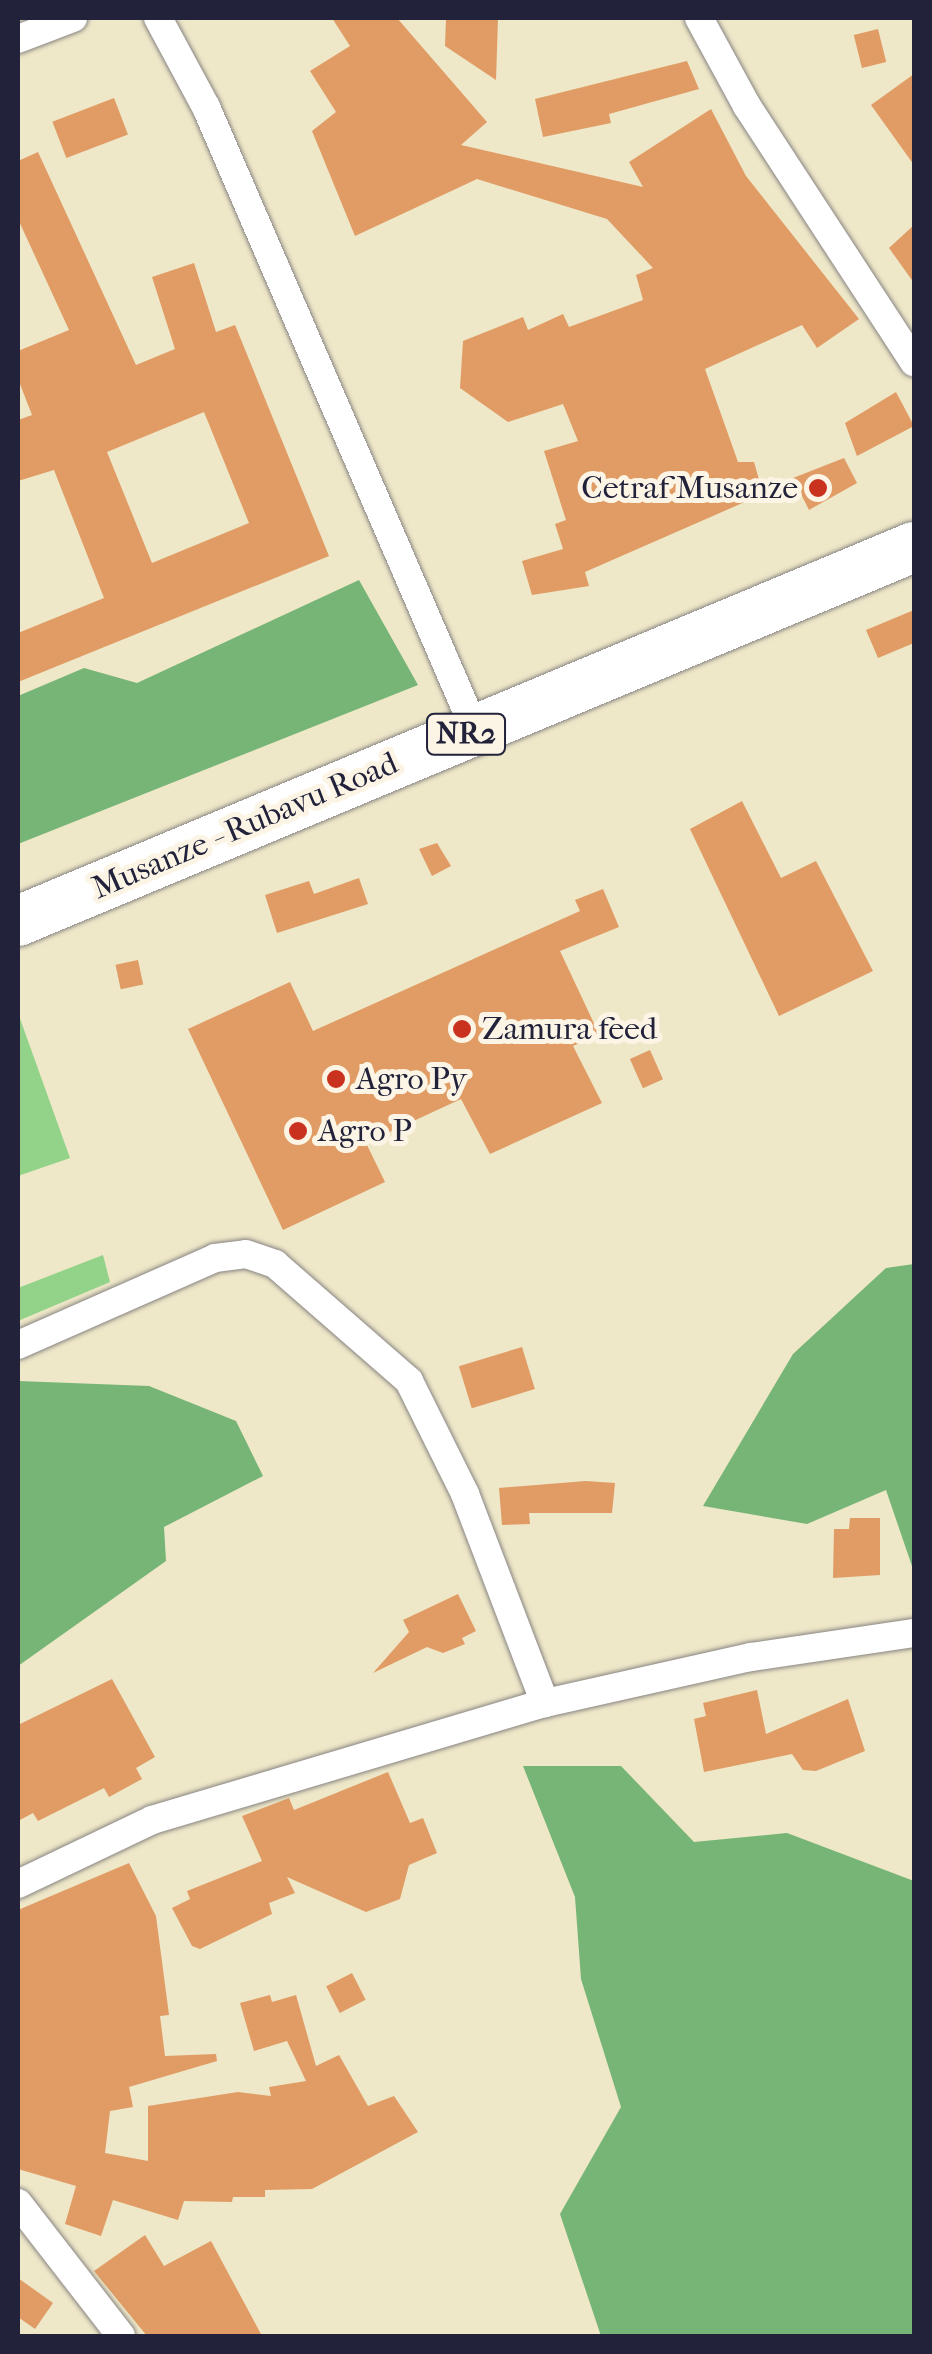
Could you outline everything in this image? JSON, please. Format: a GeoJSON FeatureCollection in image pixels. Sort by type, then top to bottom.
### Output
{"type":"FeatureCollection","features":[{"type":"Feature","properties":{"kind":"highway","name":"Musanze - Rubavu Road"},"geometry":{"type":"LineString","coordinates":[[18,921],[914,547]]}},
{"type":"Feature","properties":{"kind":"street"},"geometry":{"type":"LineString","coordinates":[[18,38],[73,18]]}},
{"type":"Feature","properties":{"kind":"street"},"geometry":{"type":"LineString","coordinates":[[158,18],[206,108],[475,730]]}},
{"type":"Feature","properties":{"kind":"street"},"geometry":{"type":"LineString","coordinates":[[699,18],[747,106],[914,362]]}},
{"type":"Feature","properties":{"kind":"street"},"geometry":{"type":"LineString","coordinates":[[18,1344],[215,1258],[246,1254],[274,1264],[409,1381],[465,1494],[545,1703]]}},
{"type":"Feature","properties":{"kind":"street"},"geometry":{"type":"LineString","coordinates":[[18,1884],[152,1820],[545,1703],[750,1657],[914,1633]]}},
{"type":"Feature","properties":{"kind":"street"},"geometry":{"type":"LineString","coordinates":[[18,2203],[122,2336]]}},
{"type":"Feature","properties":{"kind":"green space"},"geometry":{"type":"Polygon","coordinates":[[[359,580],[418,685],[18,844],[18,696],[84,668],[137,683],[359,580]]]}},
{"type":"Feature","properties":{"kind":"green space"},"geometry":{"type":"Polygon","coordinates":[[[18,1013],[70,1158],[18,1176],[18,1013]]]}},
{"type":"Feature","properties":{"kind":"green space"},"geometry":{"type":"Polygon","coordinates":[[[103,1255],[110,1282],[18,1321],[18,1288],[103,1255]]]}},
{"type":"Feature","properties":{"kind":"green space"},"geometry":{"type":"Polygon","coordinates":[[[914,1264],[914,1572],[886,1490],[807,1524],[703,1506],[793,1354],[886,1268],[914,1264]]]}},
{"type":"Feature","properties":{"kind":"green space"},"geometry":{"type":"Polygon","coordinates":[[[18,1381],[149,1386],[236,1421],[263,1476],[164,1527],[166,1561],[18,1666],[18,1381]]]}},
{"type":"Feature","properties":{"kind":"green space"},"geometry":{"type":"Polygon","coordinates":[[[523,1766],[621,1766],[694,1842],[787,1833],[914,1881],[914,2336],[601,2336],[560,2214],[621,2107],[581,1979],[575,1897],[523,1766]]]}},
{"type":"Feature","properties":{"kind":"building"},"geometry":{"type":"Polygon","coordinates":[[[332,18],[397,18],[487,122],[461,145],[643,187],[629,162],[711,109],[746,176],[859,319],[817,348],[802,325],[705,369],[738,462],[754,462],[763,494],[585,572],[589,586],[532,595],[522,561],[563,549],[555,524],[566,520],[544,451],[578,441],[563,404],[508,422],[460,388],[463,341],[523,317],[528,330],[563,314],[569,327],[643,300],[636,275],[653,268],[607,219],[477,179],[355,236],[312,131],[336,112],[310,71],[350,46],[332,18]]]}},
{"type":"Feature","properties":{"kind":"building"},"geometry":{"type":"Polygon","coordinates":[[[446,18],[498,18],[496,80],[445,46],[446,18]]]}},
{"type":"Feature","properties":{"kind":"building"},"geometry":{"type":"Polygon","coordinates":[[[878,29],[886,62],[862,68],[854,35],[878,29]]]}},
{"type":"Feature","properties":{"kind":"building"},"geometry":{"type":"Polygon","coordinates":[[[687,61],[699,89],[609,114],[611,123],[543,137],[535,99],[687,61]]]}},
{"type":"Feature","properties":{"kind":"building"},"geometry":{"type":"Polygon","coordinates":[[[914,74],[914,165],[871,105],[914,74]]]}},
{"type":"Feature","properties":{"kind":"building"},"geometry":{"type":"Polygon","coordinates":[[[114,98],[128,134],[66,158],[52,122],[114,98]]]}},
{"type":"Feature","properties":{"kind":"building"},"geometry":{"type":"Polygon","coordinates":[[[38,152],[136,365],[175,349],[152,277],[194,263],[216,332],[235,325],[329,556],[18,682],[18,633],[104,598],[54,470],[18,481],[18,420],[32,415],[18,379],[18,351],[69,330],[18,219],[18,161],[38,152]],[[204,412],[107,452],[152,563],[249,523],[204,412]]]}},
{"type":"Feature","properties":{"kind":"building"},"geometry":{"type":"Polygon","coordinates":[[[914,225],[914,283],[889,248],[914,225]]]}},
{"type":"Feature","properties":{"kind":"building"},"geometry":{"type":"Polygon","coordinates":[[[896,392],[914,426],[857,456],[845,423],[896,392]]]}},
{"type":"Feature","properties":{"kind":"building"},"geometry":{"type":"Polygon","coordinates":[[[844,458],[857,483],[809,510],[793,478],[844,458]]]}},
{"type":"Feature","properties":{"kind":"building"},"geometry":{"type":"Polygon","coordinates":[[[914,610],[914,643],[878,658],[866,630],[914,610]]]}},
{"type":"Feature","properties":{"kind":"building"},"geometry":{"type":"Polygon","coordinates":[[[742,801],[781,878],[816,861],[873,971],[779,1016],[690,829],[742,801]]]}},
{"type":"Feature","properties":{"kind":"building"},"geometry":{"type":"Polygon","coordinates":[[[437,843],[451,866],[432,876],[419,849],[437,843]]]}},
{"type":"Feature","properties":{"kind":"building"},"geometry":{"type":"Polygon","coordinates":[[[359,878],[368,904],[277,933],[265,895],[309,881],[314,894],[359,878]]]}},
{"type":"Feature","properties":{"kind":"building"},"geometry":{"type":"Polygon","coordinates":[[[603,889],[619,927],[560,951],[599,1034],[573,1046],[602,1103],[490,1154],[461,1099],[366,1143],[385,1182],[283,1230],[188,1029],[290,982],[313,1031],[580,911],[575,900],[603,889]]]}},
{"type":"Feature","properties":{"kind":"building"},"geometry":{"type":"Polygon","coordinates":[[[138,960],[143,984],[121,989],[116,965],[138,960]]]}},
{"type":"Feature","properties":{"kind":"building"},"geometry":{"type":"Polygon","coordinates":[[[650,1050],[663,1079],[643,1088],[630,1059],[650,1050]]]}},
{"type":"Feature","properties":{"kind":"building"},"geometry":{"type":"Polygon","coordinates":[[[522,1347],[535,1389],[472,1408],[459,1366],[522,1347]]]}},
{"type":"Feature","properties":{"kind":"building"},"geometry":{"type":"Polygon","coordinates":[[[586,1481],[615,1483],[612,1513],[529,1513],[530,1524],[502,1525],[499,1488],[586,1481]]]}},
{"type":"Feature","properties":{"kind":"building"},"geometry":{"type":"Polygon","coordinates":[[[850,1518],[880,1518],[880,1575],[833,1578],[834,1529],[849,1529],[850,1518]]]}},
{"type":"Feature","properties":{"kind":"building"},"geometry":{"type":"Polygon","coordinates":[[[458,1594],[476,1631],[462,1638],[465,1644],[443,1653],[427,1647],[373,1673],[409,1632],[403,1620],[458,1594]]]}},
{"type":"Feature","properties":{"kind":"building"},"geometry":{"type":"Polygon","coordinates":[[[112,1679],[155,1757],[136,1768],[142,1779],[109,1797],[104,1788],[38,1821],[33,1813],[18,1821],[18,1725],[112,1679]]]}},
{"type":"Feature","properties":{"kind":"building"},"geometry":{"type":"Polygon","coordinates":[[[757,1690],[766,1734],[848,1699],[865,1751],[816,1771],[803,1770],[792,1754],[704,1772],[694,1719],[706,1716],[703,1703],[757,1690]]]}},
{"type":"Feature","properties":{"kind":"building"},"geometry":{"type":"Polygon","coordinates":[[[388,1772],[410,1823],[423,1818],[437,1853],[409,1865],[400,1899],[366,1912],[287,1877],[295,1893],[269,1903],[272,1914],[200,1949],[192,1946],[172,1908],[190,1899],[187,1891],[262,1861],[242,1816],[289,1798],[294,1810],[388,1772]]]}},
{"type":"Feature","properties":{"kind":"building"},"geometry":{"type":"Polygon","coordinates":[[[129,1863],[156,1916],[169,2015],[160,2016],[165,2056],[216,2054],[217,2061],[129,2087],[133,2107],[110,2111],[105,2153],[148,2161],[148,2106],[238,2092],[271,2096],[269,2087],[306,2081],[287,2041],[254,2051],[240,2003],[270,1995],[272,2002],[296,1995],[316,2066],[339,2055],[368,2106],[394,2096],[418,2132],[312,2189],[265,2190],[265,2197],[233,2197],[232,2202],[184,2201],[178,2220],[113,2200],[101,2236],[65,2224],[76,2186],[18,2169],[18,1910],[129,1863]]]}},
{"type":"Feature","properties":{"kind":"building"},"geometry":{"type":"Polygon","coordinates":[[[352,1973],[366,2000],[340,2013],[326,1986],[352,1973]]]}},
{"type":"Feature","properties":{"kind":"building"},"geometry":{"type":"Polygon","coordinates":[[[145,2235],[164,2266],[211,2241],[262,2336],[147,2336],[94,2271],[145,2235]]]}},
{"type":"Feature","properties":{"kind":"building"},"geometry":{"type":"Polygon","coordinates":[[[18,2278],[53,2303],[35,2329],[18,2317],[18,2278]]]}},
{"type":"Feature","properties":{"kind":"place","name":"Cetraf Musanze"},"geometry":{"type":"Point","coordinates":[818,488]}},
{"type":"Feature","properties":{"kind":"place","name":"Zamura feed"},"geometry":{"type":"Point","coordinates":[462,1029]}},
{"type":"Feature","properties":{"kind":"place","name":"Agro Py"},"geometry":{"type":"Point","coordinates":[336,1079]}},
{"type":"Feature","properties":{"kind":"place","name":"Agro P"},"geometry":{"type":"Point","coordinates":[298,1131]}}]}
